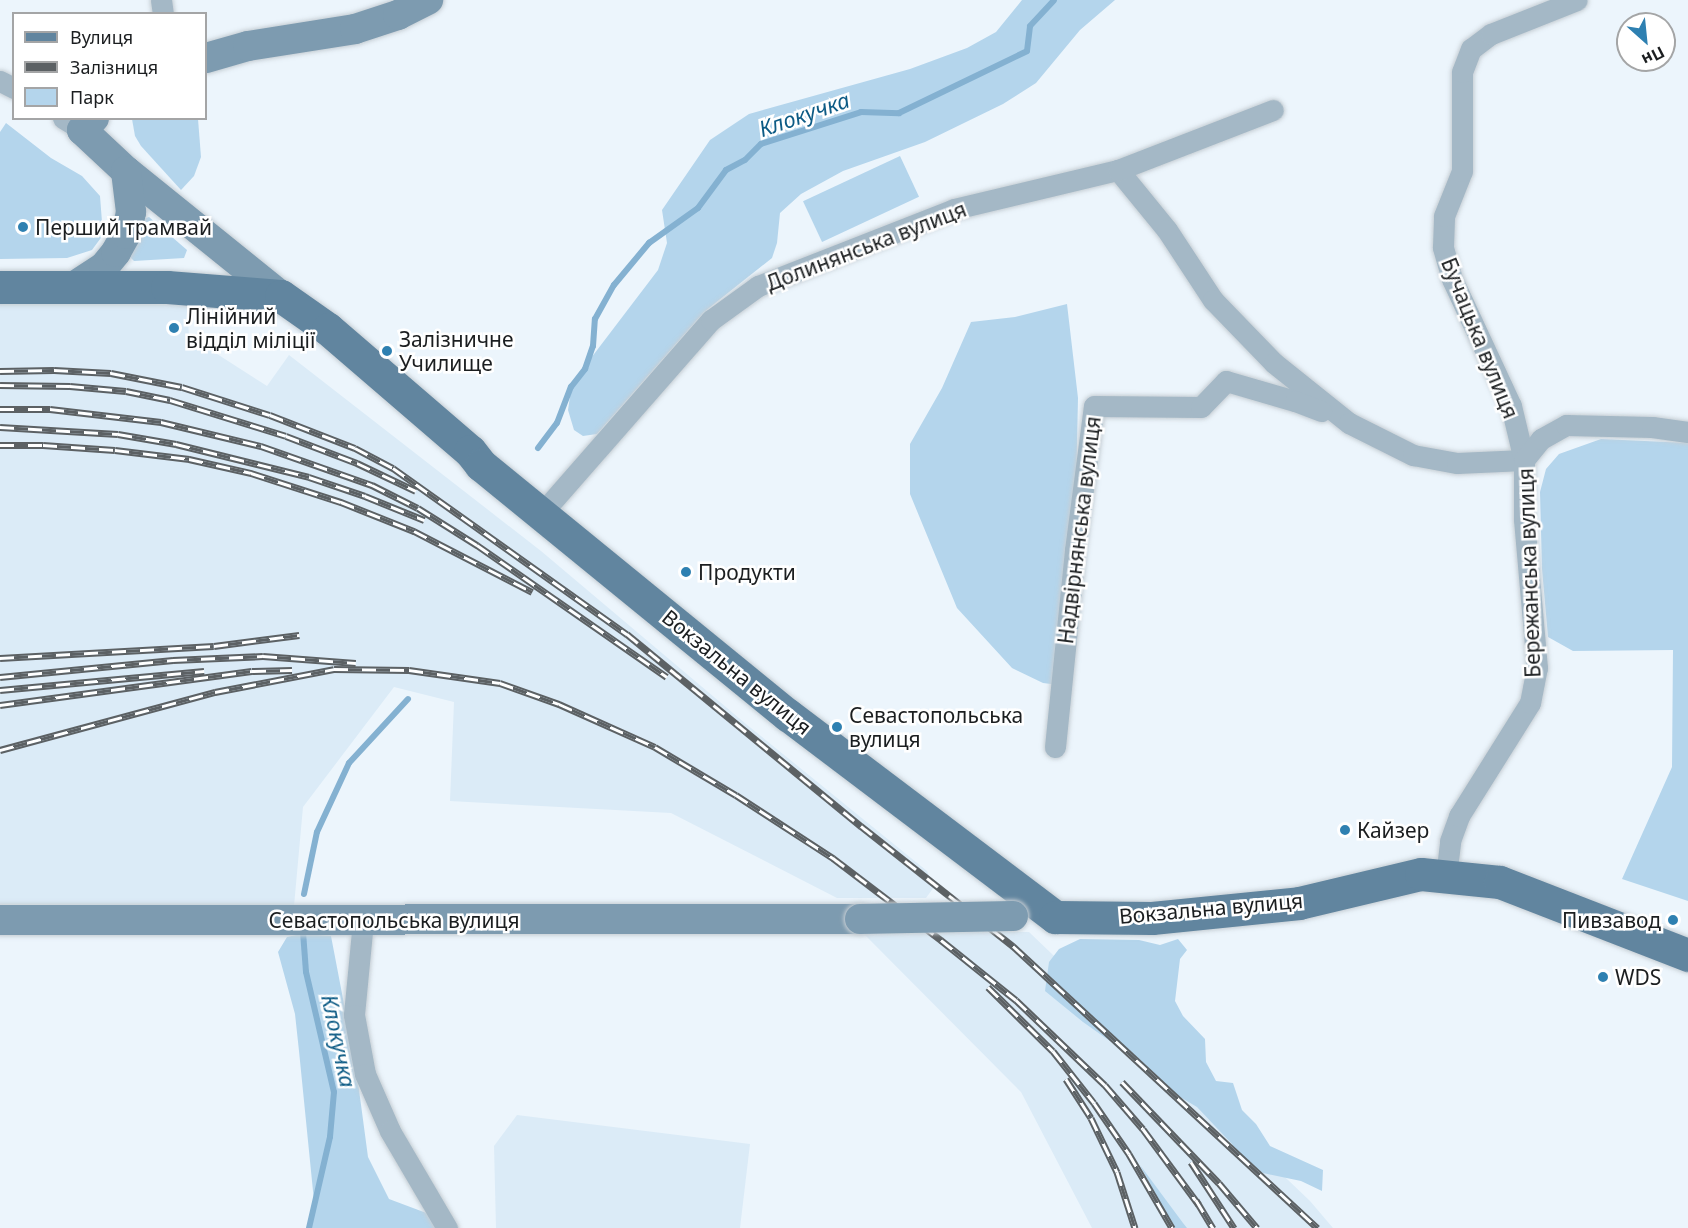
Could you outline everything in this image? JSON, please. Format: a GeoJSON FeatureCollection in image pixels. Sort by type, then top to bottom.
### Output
{"type":"FeatureCollection","features":[{"type":"Feature","properties":{"kind":"main road","name":"Вокзальна вулиця"},"geometry":{"type":"LineString","coordinates":[[0,287],[143,287],[230,290],[280,296],[336,336],[461,443],[482,465],[788,715],[1055,916],[1175,915],[1299,903],[1421,874],[1500,882],[1688,955]]}},
{"type":"Feature","properties":{"kind":"street"},"geometry":{"type":"LineString","coordinates":[[207,58],[248,46],[355,29],[398,15],[428,0]]}},
{"type":"Feature","properties":{"kind":"street","name":"Бучацька вулиця"},"geometry":{"type":"LineString","coordinates":[[1524,460],[1511,406],[1452,279],[1443,248],[1444,216],[1462,171],[1462,72],[1471,49],[1491,34],[1577,0]]}},
{"type":"Feature","properties":{"kind":"street","name":"Долинянська вулиця"},"geometry":{"type":"LineString","coordinates":[[541,514],[711,320],[758,286],[954,209],[1118,170],[1273,110]]}},
{"type":"Feature","properties":{"kind":"street"},"geometry":{"type":"LineString","coordinates":[[80,122],[126,171],[280,296]]}},
{"type":"Feature","properties":{"kind":"street","name":"Надвірнянська вулиця"},"geometry":{"type":"LineString","coordinates":[[1118,170],[1167,230],[1213,300],[1274,363],[1349,423]]}},
{"type":"Feature","properties":{"kind":"street"},"geometry":{"type":"LineString","coordinates":[[73,287],[104,267],[126,234],[131,212],[126,171]]}},
{"type":"Feature","properties":{"kind":"street"},"geometry":{"type":"LineString","coordinates":[[116,252],[119,267],[126,276],[143,287]]}},
{"type":"Feature","properties":{"kind":"street","name":"Надвірнянська вулиця"},"geometry":{"type":"LineString","coordinates":[[1055,747],[1075,550],[1094,406],[1201,407],[1226,381],[1295,401],[1349,423],[1413,455],[1457,463],[1524,460]]}},
{"type":"Feature","properties":{"kind":"street","name":"Бережанська вулиця"},"geometry":{"type":"LineString","coordinates":[[1446,876],[1450,841],[1459,816],[1530,703],[1537,669],[1524,519],[1524,460],[1541,439],[1566,425],[1652,428],[1688,432]]}},
{"type":"Feature","properties":{"kind":"street","name":"Севастопольська вулиця"},"geometry":{"type":"LineString","coordinates":[[0,920],[363,921],[1055,916]]}},
{"type":"Feature","properties":{"kind":"street"},"geometry":{"type":"LineString","coordinates":[[363,921],[354,1015],[365,1074],[390,1131],[447,1228]]}},
{"type":"Feature","properties":{"kind":"shaded area"},"geometry":{"type":"Polygon","coordinates":[[[0,303],[187,305],[189,336],[267,386],[289,355],[541,551],[746,724],[927,871],[934,887],[926,898],[837,898],[671,813],[450,801],[454,702],[394,687],[303,807],[294,906],[0,904],[0,303]]]}},
{"type":"Feature","properties":{"kind":"shaded area"},"geometry":{"type":"Polygon","coordinates":[[[861,931],[1029,932],[1310,1201],[1333,1228],[1092,1228],[1021,1092],[861,931]]]}},
{"type":"Feature","properties":{"kind":"shaded area"},"geometry":{"type":"Polygon","coordinates":[[[517,1115],[750,1144],[740,1228],[496,1228],[494,1146],[517,1115]]]}},
{"type":"Feature","properties":{"kind":"green space"},"geometry":{"type":"Polygon","coordinates":[[[1022,0],[1115,0],[1080,30],[1036,83],[1003,104],[925,142],[843,171],[801,194],[780,213],[777,243],[772,258],[704,312],[597,434],[583,436],[574,430],[568,410],[572,383],[658,270],[667,243],[662,210],[710,140],[749,114],[910,69],[967,48],[996,32],[1022,0]]]}},
{"type":"Feature","properties":{"kind":"green space"},"geometry":{"type":"Polygon","coordinates":[[[132,120],[198,120],[201,157],[194,176],[181,190],[141,146],[135,136],[132,120]]]}},
{"type":"Feature","properties":{"kind":"green space"},"geometry":{"type":"Polygon","coordinates":[[[6,123],[51,158],[82,176],[100,196],[103,235],[92,250],[67,258],[0,259],[0,132],[6,123]]]}},
{"type":"Feature","properties":{"kind":"green space"},"geometry":{"type":"Polygon","coordinates":[[[900,156],[919,197],[822,242],[803,201],[900,156]]]}},
{"type":"Feature","properties":{"kind":"green space"},"geometry":{"type":"Polygon","coordinates":[[[149,217],[187,250],[184,258],[134,261],[127,254],[140,220],[149,217]]]}},
{"type":"Feature","properties":{"kind":"green space"},"geometry":{"type":"Polygon","coordinates":[[[1067,304],[1078,398],[1076,491],[1059,685],[1043,683],[1012,668],[957,608],[910,494],[910,444],[942,388],[971,322],[1015,317],[1067,304]]]}},
{"type":"Feature","properties":{"kind":"green space"},"geometry":{"type":"Polygon","coordinates":[[[1601,439],[1688,443],[1688,901],[1622,879],[1672,767],[1673,650],[1573,651],[1548,637],[1542,569],[1540,492],[1546,469],[1559,454],[1601,439]]]}},
{"type":"Feature","properties":{"kind":"green space"},"geometry":{"type":"Polygon","coordinates":[[[301,934],[331,936],[344,1004],[349,1015],[368,1157],[389,1199],[437,1217],[440,1228],[309,1228],[314,1201],[295,1014],[278,952],[287,937],[301,934]]]}},
{"type":"Feature","properties":{"kind":"green space"},"geometry":{"type":"Polygon","coordinates":[[[1080,939],[1139,940],[1160,945],[1178,939],[1187,950],[1180,959],[1175,1001],[1183,1016],[1205,1039],[1206,1062],[1216,1081],[1233,1083],[1242,1110],[1256,1124],[1270,1146],[1323,1170],[1322,1191],[1301,1181],[1263,1173],[1239,1157],[1232,1144],[1197,1107],[1175,1094],[1148,1068],[1083,1022],[1045,991],[1049,962],[1059,949],[1080,939]]]}},
{"type":"Feature","properties":{"kind":"green space"},"geometry":{"type":"Polygon","coordinates":[[[1140,1165],[1183,1223],[1187,1228],[1173,1228],[1140,1165]]]}},
{"type":"Feature","properties":{"kind":"waterway","name":"Клокучка"},"geometry":{"type":"LineString","coordinates":[[538,448],[557,423],[571,387],[585,369],[593,346],[595,319],[614,285],[649,243],[698,208],[726,170],[745,160],[761,144],[861,112],[899,113],[1027,51],[1030,26],[1054,0]]}},
{"type":"Feature","properties":{"kind":"waterway"},"geometry":{"type":"LineString","coordinates":[[304,894],[317,832],[349,763],[408,699]]}},
{"type":"Feature","properties":{"kind":"waterway","name":"Клокучка"},"geometry":{"type":"LineString","coordinates":[[303,932],[306,972],[334,1092],[330,1137],[309,1228]]}},
{"type":"Feature","properties":{"kind":"railway"},"geometry":{"type":"LineString","coordinates":[[0,371],[54,370],[111,373],[182,387],[270,415],[355,448],[393,468],[627,634],[861,826],[1013,946],[1318,1228]]}},
{"type":"Feature","properties":{"kind":"railway"},"geometry":{"type":"LineString","coordinates":[[0,385],[70,386],[126,391],[170,400],[286,436],[357,463],[416,491]]}},
{"type":"Feature","properties":{"kind":"railway"},"geometry":{"type":"LineString","coordinates":[[0,409],[50,409],[161,422],[261,446],[372,485],[418,508],[477,545],[667,677]]}},
{"type":"Feature","properties":{"kind":"railway"},"geometry":{"type":"LineString","coordinates":[[0,427],[118,434],[176,444],[309,477],[365,496],[424,520]]}},
{"type":"Feature","properties":{"kind":"railway"},"geometry":{"type":"LineString","coordinates":[[0,445],[43,445],[115,450],[189,459],[251,473],[341,502],[414,531],[532,592]]}},
{"type":"Feature","properties":{"kind":"railway"},"geometry":{"type":"LineString","coordinates":[[0,658],[214,646],[299,635]]}},
{"type":"Feature","properties":{"kind":"railway"},"geometry":{"type":"LineString","coordinates":[[0,677],[173,660],[263,656],[356,663]]}},
{"type":"Feature","properties":{"kind":"railway"},"geometry":{"type":"LineString","coordinates":[[0,750],[215,692],[334,669],[409,670],[500,683],[559,704],[655,747],[736,795],[833,858],[941,940],[1016,1000],[1105,1085],[1143,1129],[1199,1205]]}},
{"type":"Feature","properties":{"kind":"railway"},"geometry":{"type":"LineString","coordinates":[[0,705],[252,671],[292,670]]}},
{"type":"Feature","properties":{"kind":"railway"},"geometry":{"type":"LineString","coordinates":[[0,690],[204,671]]}},
{"type":"Feature","properties":{"kind":"railway"},"geometry":{"type":"LineString","coordinates":[[988,987],[1053,1051],[1094,1103],[1129,1154],[1172,1228]]}},
{"type":"Feature","properties":{"kind":"railway"},"geometry":{"type":"LineString","coordinates":[[1066,1079],[1091,1118],[1117,1172],[1135,1228]]}},
{"type":"Feature","properties":{"kind":"railway"},"geometry":{"type":"LineString","coordinates":[[1122,1082],[1219,1183],[1257,1228]]}},
{"type":"Feature","properties":{"kind":"railway"},"geometry":{"type":"LineString","coordinates":[[1191,1162],[1234,1228]]}},
{"type":"Feature","properties":{"kind":"railway"},"geometry":{"type":"LineString","coordinates":[[1196,1200],[1213,1228]]}},
{"type":"Feature","properties":{"kind":"place","name":"Перший трамвай"},"geometry":{"type":"Point","coordinates":[23,227]}},
{"type":"Feature","properties":{"kind":"place","name":"Лінійний відділ міліції"},"geometry":{"type":"Point","coordinates":[174,328]}},
{"type":"Feature","properties":{"kind":"place","name":"Залізничне Училище"},"geometry":{"type":"Point","coordinates":[387,351]}},
{"type":"Feature","properties":{"kind":"place","name":"Продукти"},"geometry":{"type":"Point","coordinates":[686,572]}},
{"type":"Feature","properties":{"kind":"place","name":"Севастопольська вулиця"},"geometry":{"type":"Point","coordinates":[837,727]}},
{"type":"Feature","properties":{"kind":"place","name":"Кайзер"},"geometry":{"type":"Point","coordinates":[1345,830]}},
{"type":"Feature","properties":{"kind":"place","name":"Пивзавод"},"geometry":{"type":"Point","coordinates":[1673,920]}},
{"type":"Feature","properties":{"kind":"place","name":"WDS"},"geometry":{"type":"Point","coordinates":[1603,977]}}]}
